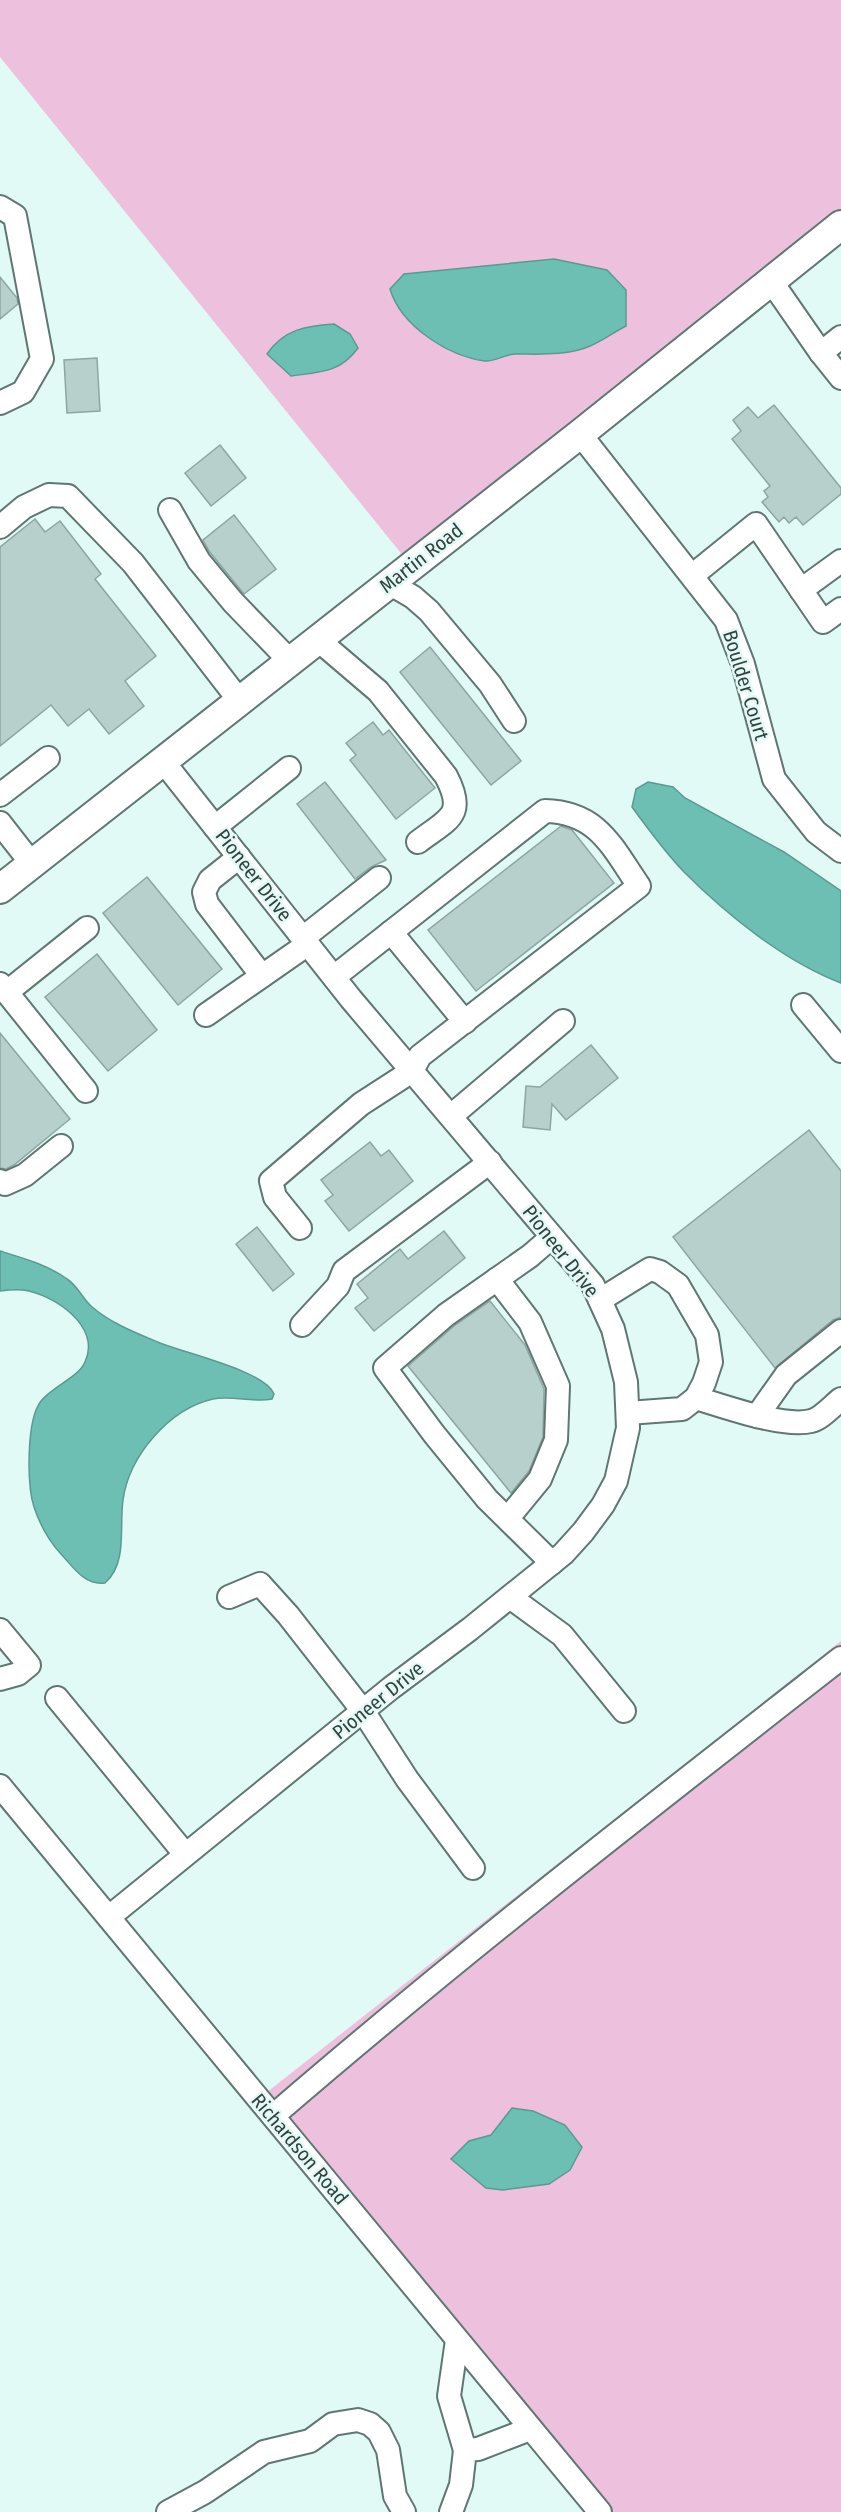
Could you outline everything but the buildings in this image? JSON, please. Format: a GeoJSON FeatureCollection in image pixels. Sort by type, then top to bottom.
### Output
{"type":"FeatureCollection","features":[{"type":"Feature","properties":{"kind":"main road","name":"Martin Road"},"geometry":{"type":"LineString","coordinates":[[0,889],[580,434],[841,225]]}},
{"type":"Feature","properties":{"kind":"street"},"geometry":{"type":"LineString","coordinates":[[0,207],[15,216],[42,359],[23,392],[0,403]]}},
{"type":"Feature","properties":{"kind":"street"},"geometry":{"type":"LineString","coordinates":[[771,281],[841,378]]}},
{"type":"Feature","properties":{"kind":"street"},"geometry":{"type":"LineString","coordinates":[[821,353],[841,337]]}},
{"type":"Feature","properties":{"kind":"street","name":"Boulder Court"},"geometry":{"type":"LineString","coordinates":[[580,434],[693,575],[726,620],[743,664],[774,779],[816,832],[837,841]]}},
{"type":"Feature","properties":{"kind":"street"},"geometry":{"type":"LineString","coordinates":[[0,527],[24,507],[49,495],[68,496],[133,563],[239,700]]}},
{"type":"Feature","properties":{"kind":"street"},"geometry":{"type":"LineString","coordinates":[[170,510],[199,561],[233,602],[290,660]]}},
{"type":"Feature","properties":{"kind":"street"},"geometry":{"type":"LineString","coordinates":[[693,575],[756,524],[823,622],[841,609]]}},
{"type":"Feature","properties":{"kind":"street"},"geometry":{"type":"LineString","coordinates":[[801,590],[841,561]]}},
{"type":"Feature","properties":{"kind":"street"},"geometry":{"type":"LineString","coordinates":[[389,583],[413,597],[429,611],[489,684],[514,721]]}},
{"type":"Feature","properties":{"kind":"street"},"geometry":{"type":"LineString","coordinates":[[317,639],[378,691],[446,776],[453,790],[457,804],[452,816],[418,842]]}},
{"type":"Feature","properties":{"kind":"street"},"geometry":{"type":"LineString","coordinates":[[0,795],[48,758]]}},
{"type":"Feature","properties":{"kind":"street","name":"Pioneer Drive"},"geometry":{"type":"LineString","coordinates":[[109,1917],[363,1711],[552,1563],[583,1532],[603,1505],[616,1481],[623,1458],[628,1413],[626,1382],[613,1329],[592,1285],[334,977],[162,760]]}},
{"type":"Feature","properties":{"kind":"street"},"geometry":{"type":"LineString","coordinates":[[215,827],[289,768]]}},
{"type":"Feature","properties":{"kind":"street"},"geometry":{"type":"LineString","coordinates":[[300,1228],[274,1197],[271,1181],[361,1104],[412,1071],[420,1056],[639,886],[611,845],[589,821],[564,812],[545,812],[334,977]]}},
{"type":"Feature","properties":{"kind":"street"},"geometry":{"type":"LineString","coordinates":[[0,823],[32,864]]}},
{"type":"Feature","properties":{"kind":"street"},"geometry":{"type":"LineString","coordinates":[[239,857],[210,880],[204,892],[207,904],[262,976]]}},
{"type":"Feature","properties":{"kind":"street"},"geometry":{"type":"LineString","coordinates":[[206,1015],[262,976],[379,878]]}},
{"type":"Feature","properties":{"kind":"street"},"geometry":{"type":"LineString","coordinates":[[86,1091],[3,988],[87,928]]}},
{"type":"Feature","properties":{"kind":"street"},"geometry":{"type":"LineString","coordinates":[[391,932],[465,1022]]}},
{"type":"Feature","properties":{"kind":"street"},"geometry":{"type":"LineString","coordinates":[[803,1005],[841,1051]]}},
{"type":"Feature","properties":{"kind":"street"},"geometry":{"type":"LineString","coordinates":[[451,1116],[563,1021]]}},
{"type":"Feature","properties":{"kind":"street"},"geometry":{"type":"LineString","coordinates":[[0,1181],[5,1184],[25,1175],[61,1146]]}},
{"type":"Feature","properties":{"kind":"street"},"geometry":{"type":"LineString","coordinates":[[302,1325],[338,1286],[344,1271],[490,1162]]}},
{"type":"Feature","properties":{"kind":"street"},"geometry":{"type":"LineString","coordinates":[[552,1237],[446,1315],[385,1368],[472,1480],[552,1563]]}},
{"type":"Feature","properties":{"kind":"street"},"geometry":{"type":"LineString","coordinates":[[600,1300],[650,1269],[660,1272],[678,1285],[707,1335],[711,1362],[696,1398],[682,1409],[628,1413]]}},
{"type":"Feature","properties":{"kind":"street"},"geometry":{"type":"LineString","coordinates":[[496,1279],[530,1322],[558,1386],[556,1440],[540,1479],[507,1518]]}},
{"type":"Feature","properties":{"kind":"street"},"geometry":{"type":"LineString","coordinates":[[757,1416],[786,1375],[841,1331]]}},
{"type":"Feature","properties":{"kind":"street"},"geometry":{"type":"LineString","coordinates":[[696,1398],[757,1416],[798,1423],[813,1421],[841,1399]]}},
{"type":"Feature","properties":{"kind":"street"},"geometry":{"type":"LineString","coordinates":[[229,1597],[260,1584],[288,1615],[363,1711],[407,1779],[473,1868]]}},
{"type":"Feature","properties":{"kind":"street"},"geometry":{"type":"LineString","coordinates":[[510,1597],[562,1635],[624,1711]]}},
{"type":"Feature","properties":{"kind":"street"},"geometry":{"type":"LineString","coordinates":[[0,1630],[29,1665],[18,1674],[0,1679]]}},
{"type":"Feature","properties":{"kind":"street"},"geometry":{"type":"LineString","coordinates":[[273,2116],[378,2025],[841,1658]]}},
{"type":"Feature","properties":{"kind":"street"},"geometry":{"type":"LineString","coordinates":[[57,1698],[185,1854]]}},
{"type":"Feature","properties":{"kind":"street","name":"Richardson Road"},"geometry":{"type":"LineString","coordinates":[[0,1786],[600,2512]]}},
{"type":"Feature","properties":{"kind":"street"},"geometry":{"type":"LineString","coordinates":[[451,2512],[461,2485],[465,2450],[449,2396],[457,2340]]}},
{"type":"Feature","properties":{"kind":"street"},"geometry":{"type":"LineString","coordinates":[[168,2512],[204,2492],[264,2452],[310,2441],[333,2424],[358,2420],[370,2424],[379,2432],[388,2450],[395,2496],[404,2512]]}},
{"type":"Feature","properties":{"kind":"street"},"geometry":{"type":"LineString","coordinates":[[465,2450],[478,2449],[530,2429]]}},
{"type":"Feature","properties":{"kind":"shaded area"},"geometry":{"type":"Polygon","coordinates":[[[0,0],[841,0],[841,214],[408,562],[0,57],[0,0]]]}},
{"type":"Feature","properties":{"kind":"shaded area"},"geometry":{"type":"Polygon","coordinates":[[[554,259],[607,270],[626,290],[626,326],[581,349],[553,354],[512,354],[485,361],[456,353],[428,337],[404,315],[390,289],[404,274],[554,259]]]}},
{"type":"Feature","properties":{"kind":"shaded area"},"geometry":{"type":"Polygon","coordinates":[[[334,324],[350,334],[358,348],[337,367],[291,376],[267,354],[281,339],[296,330],[334,324]]]}},
{"type":"Feature","properties":{"kind":"shaded area"},"geometry":{"type":"Polygon","coordinates":[[[648,782],[673,787],[685,798],[784,852],[841,891],[841,983],[778,950],[738,920],[684,872],[632,807],[636,789],[648,782]]]}},
{"type":"Feature","properties":{"kind":"shaded area"},"geometry":{"type":"Polygon","coordinates":[[[0,1251],[35,1262],[60,1274],[71,1282],[91,1306],[106,1318],[160,1343],[241,1370],[268,1386],[274,1394],[272,1399],[265,1400],[220,1398],[197,1404],[181,1413],[154,1437],[133,1467],[127,1483],[122,1510],[120,1555],[112,1575],[105,1583],[85,1579],[53,1544],[36,1514],[30,1484],[30,1437],[36,1410],[46,1396],[82,1367],[88,1349],[87,1336],[81,1324],[72,1314],[48,1298],[23,1290],[0,1291],[0,1251]]]}},
{"type":"Feature","properties":{"kind":"shaded area"},"geometry":{"type":"Polygon","coordinates":[[[841,1641],[841,2512],[605,2512],[262,2096],[841,1641]]]}},
{"type":"Feature","properties":{"kind":"shaded area"},"geometry":{"type":"Polygon","coordinates":[[[512,2108],[533,2111],[565,2125],[582,2147],[570,2170],[549,2184],[503,2190],[486,2188],[451,2159],[469,2141],[491,2135],[512,2108]]]}}]}
